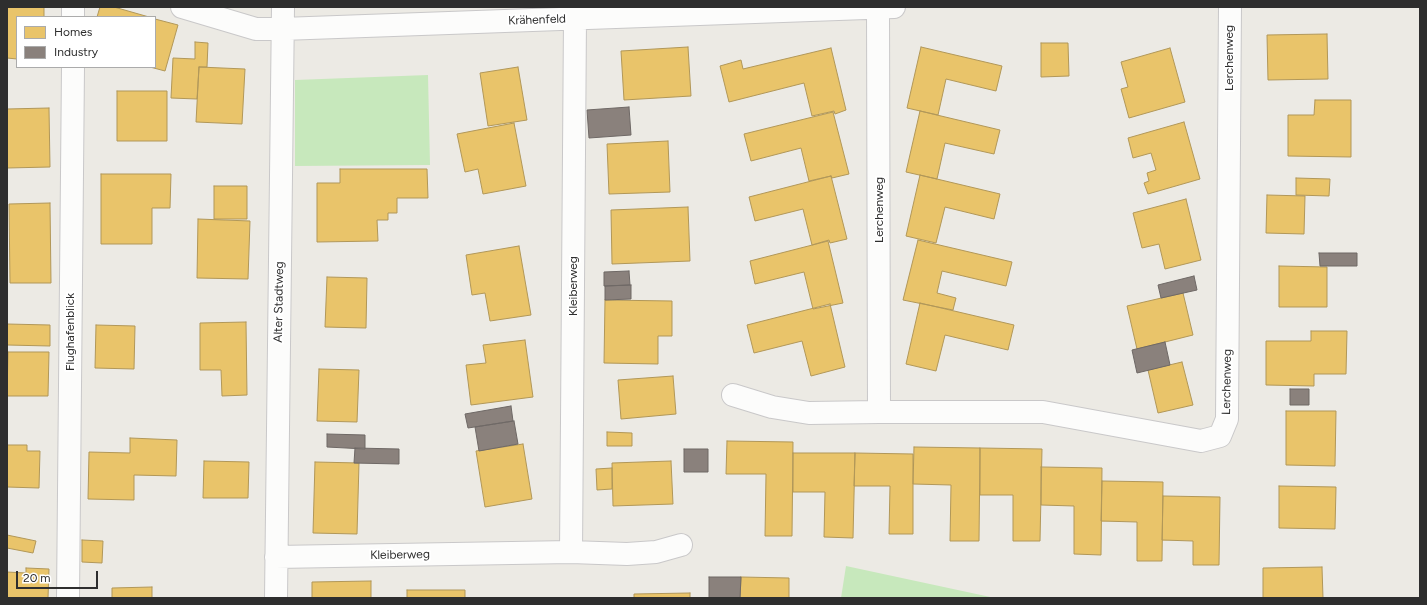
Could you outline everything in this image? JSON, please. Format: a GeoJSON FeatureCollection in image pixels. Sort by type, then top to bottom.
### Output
{"type":"FeatureCollection","features":[{"type":"Feature","properties":{"kind":"street","name":"Krähenfeld"},"geometry":{"type":"LineString","coordinates":[[182,7],[256,29],[894,7]]}},
{"type":"Feature","properties":{"kind":"street","name":"Alter Stadtweg"},"geometry":{"type":"LineString","coordinates":[[276,598],[283,7]]}},
{"type":"Feature","properties":{"kind":"street","name":"Lerchenweg"},"geometry":{"type":"LineString","coordinates":[[878,7],[879,412]]}},
{"type":"Feature","properties":{"kind":"street","name":"Lerchenweg"},"geometry":{"type":"LineString","coordinates":[[733,395],[772,407],[809,413],[1043,412],[1202,441],[1220,436],[1227,418],[1230,7]]}},
{"type":"Feature","properties":{"kind":"street","name":"Kleiberweg"},"geometry":{"type":"LineString","coordinates":[[572,552],[575,19]]}},
{"type":"Feature","properties":{"kind":"street","name":"Flughafenblick"},"geometry":{"type":"LineString","coordinates":[[68,598],[72,68]]}},
{"type":"Feature","properties":{"kind":"street","name":"Kleiberweg"},"geometry":{"type":"LineString","coordinates":[[276,557],[572,552],[626,554],[656,552],[681,545]]}},
{"type":"Feature","properties":{"kind":"green space"},"geometry":{"type":"Polygon","coordinates":[[[428,75],[430,165],[295,166],[295,80],[428,75]]]}},
{"type":"Feature","properties":{"kind":"green space"},"geometry":{"type":"Polygon","coordinates":[[[846,566],[995,598],[841,598],[846,566]]]}},
{"type":"Feature","properties":{"kind":"building: Homes"},"geometry":{"type":"Polygon","coordinates":[[[7,7],[44,7],[44,16],[16,16],[16,59],[7,58],[7,7]]]}},
{"type":"Feature","properties":{"kind":"building: Homes"},"geometry":{"type":"Polygon","coordinates":[[[100,7],[114,7],[146,16],[97,16],[100,7]]]}},
{"type":"Feature","properties":{"kind":"building: Homes"},"geometry":{"type":"Polygon","coordinates":[[[156,19],[178,25],[165,71],[154,68],[156,68],[156,19]]]}},
{"type":"Feature","properties":{"kind":"building: Homes"},"geometry":{"type":"Polygon","coordinates":[[[1327,34],[1328,79],[1268,80],[1267,35],[1327,34]]]}},
{"type":"Feature","properties":{"kind":"building: Homes"},"geometry":{"type":"Polygon","coordinates":[[[195,42],[208,43],[207,67],[199,67],[197,99],[171,98],[173,58],[195,59],[195,42]]]}},
{"type":"Feature","properties":{"kind":"building: Homes"},"geometry":{"type":"Polygon","coordinates":[[[1041,43],[1068,43],[1069,76],[1041,77],[1041,43]]]}},
{"type":"Feature","properties":{"kind":"building: Homes"},"geometry":{"type":"Polygon","coordinates":[[[688,47],[691,96],[624,100],[621,51],[688,47]]]}},
{"type":"Feature","properties":{"kind":"building: Homes"},"geometry":{"type":"Polygon","coordinates":[[[921,47],[1002,66],[996,91],[946,79],[938,115],[907,108],[921,47]]]}},
{"type":"Feature","properties":{"kind":"building: Homes"},"geometry":{"type":"Polygon","coordinates":[[[831,48],[846,110],[835,114],[834,111],[812,116],[804,83],[729,102],[720,66],[741,60],[743,69],[831,48]]]}},
{"type":"Feature","properties":{"kind":"building: Homes"},"geometry":{"type":"Polygon","coordinates":[[[1170,48],[1185,102],[1129,118],[1121,89],[1128,87],[1121,62],[1170,48]]]}},
{"type":"Feature","properties":{"kind":"building: Homes"},"geometry":{"type":"Polygon","coordinates":[[[199,67],[245,69],[242,124],[196,122],[199,67]]]}},
{"type":"Feature","properties":{"kind":"building: Homes"},"geometry":{"type":"Polygon","coordinates":[[[518,67],[527,120],[488,126],[480,73],[518,67]]]}},
{"type":"Feature","properties":{"kind":"building: Homes"},"geometry":{"type":"Polygon","coordinates":[[[117,91],[167,91],[167,141],[117,141],[117,91]]]}},
{"type":"Feature","properties":{"kind":"building: Homes"},"geometry":{"type":"Polygon","coordinates":[[[1315,100],[1351,100],[1351,157],[1288,156],[1288,115],[1314,115],[1315,100]]]}},
{"type":"Feature","properties":{"kind":"building: Homes"},"geometry":{"type":"Polygon","coordinates":[[[49,108],[50,167],[7,168],[7,109],[49,108]]]}},
{"type":"Feature","properties":{"kind":"building: Homes"},"geometry":{"type":"Polygon","coordinates":[[[920,111],[1000,130],[994,154],[945,143],[937,179],[906,172],[920,111]]]}},
{"type":"Feature","properties":{"kind":"building: Homes"},"geometry":{"type":"Polygon","coordinates":[[[833,112],[849,174],[809,181],[801,148],[751,161],[744,134],[833,112]]]}},
{"type":"Feature","properties":{"kind":"building: Homes"},"geometry":{"type":"Polygon","coordinates":[[[1184,122],[1200,179],[1148,194],[1144,183],[1149,181],[1147,173],[1156,170],[1151,153],[1133,158],[1128,138],[1184,122]]]}},
{"type":"Feature","properties":{"kind":"building: Homes"},"geometry":{"type":"Polygon","coordinates":[[[514,123],[526,186],[483,194],[478,169],[465,172],[457,134],[514,123]]]}},
{"type":"Feature","properties":{"kind":"building: Homes"},"geometry":{"type":"Polygon","coordinates":[[[668,141],[670,192],[609,194],[607,144],[668,141]]]}},
{"type":"Feature","properties":{"kind":"building: Homes"},"geometry":{"type":"Polygon","coordinates":[[[340,169],[427,169],[428,198],[397,198],[397,213],[388,213],[388,220],[377,220],[378,241],[317,242],[317,183],[340,183],[340,169]]]}},
{"type":"Feature","properties":{"kind":"building: Homes"},"geometry":{"type":"Polygon","coordinates":[[[101,174],[171,174],[170,208],[152,208],[152,244],[101,244],[101,174]]]}},
{"type":"Feature","properties":{"kind":"building: Homes"},"geometry":{"type":"Polygon","coordinates":[[[920,175],[1000,194],[994,219],[945,207],[936,243],[906,236],[920,175]]]}},
{"type":"Feature","properties":{"kind":"building: Homes"},"geometry":{"type":"Polygon","coordinates":[[[831,176],[847,239],[830,243],[829,240],[812,245],[803,209],[755,221],[749,197],[831,176]]]}},
{"type":"Feature","properties":{"kind":"building: Homes"},"geometry":{"type":"Polygon","coordinates":[[[1296,178],[1330,179],[1329,196],[1296,195],[1296,178]]]}},
{"type":"Feature","properties":{"kind":"building: Homes"},"geometry":{"type":"Polygon","coordinates":[[[214,186],[247,186],[247,219],[214,219],[214,186]]]}},
{"type":"Feature","properties":{"kind":"building: Homes"},"geometry":{"type":"Polygon","coordinates":[[[1267,195],[1305,196],[1304,234],[1266,233],[1267,195]]]}},
{"type":"Feature","properties":{"kind":"building: Homes"},"geometry":{"type":"Polygon","coordinates":[[[1186,199],[1201,260],[1165,269],[1159,244],[1142,248],[1133,213],[1186,199]]]}},
{"type":"Feature","properties":{"kind":"building: Homes"},"geometry":{"type":"Polygon","coordinates":[[[50,203],[51,283],[10,283],[9,204],[50,203]]]}},
{"type":"Feature","properties":{"kind":"building: Homes"},"geometry":{"type":"Polygon","coordinates":[[[688,207],[690,261],[612,264],[611,210],[688,207]]]}},
{"type":"Feature","properties":{"kind":"building: Homes"},"geometry":{"type":"Polygon","coordinates":[[[198,219],[250,221],[248,279],[197,278],[198,219]]]}},
{"type":"Feature","properties":{"kind":"building: Homes"},"geometry":{"type":"Polygon","coordinates":[[[918,240],[1012,262],[1006,286],[942,271],[937,293],[956,298],[953,310],[903,300],[918,240]]]}},
{"type":"Feature","properties":{"kind":"building: Homes"},"geometry":{"type":"Polygon","coordinates":[[[828,241],[843,303],[813,309],[804,272],[755,284],[750,261],[828,241]]]}},
{"type":"Feature","properties":{"kind":"building: Homes"},"geometry":{"type":"Polygon","coordinates":[[[519,246],[531,315],[490,321],[485,293],[472,295],[466,255],[519,246]]]}},
{"type":"Feature","properties":{"kind":"building: Homes"},"geometry":{"type":"Polygon","coordinates":[[[1279,266],[1327,267],[1327,307],[1279,307],[1279,266]]]}},
{"type":"Feature","properties":{"kind":"building: Homes"},"geometry":{"type":"Polygon","coordinates":[[[327,277],[367,278],[366,328],[325,327],[327,277]]]}},
{"type":"Feature","properties":{"kind":"building: Homes"},"geometry":{"type":"Polygon","coordinates":[[[1183,293],[1193,335],[1137,349],[1127,306],[1183,293]]]}},
{"type":"Feature","properties":{"kind":"building: Homes"},"geometry":{"type":"Polygon","coordinates":[[[605,300],[672,301],[672,336],[658,336],[658,364],[604,363],[605,300]]]}},
{"type":"Feature","properties":{"kind":"building: Homes"},"geometry":{"type":"Polygon","coordinates":[[[920,303],[1014,325],[1008,350],[945,335],[936,371],[906,364],[920,303]]]}},
{"type":"Feature","properties":{"kind":"building: Homes"},"geometry":{"type":"Polygon","coordinates":[[[830,304],[845,367],[811,376],[802,341],[754,353],[747,325],[830,304]]]}},
{"type":"Feature","properties":{"kind":"building: Homes"},"geometry":{"type":"Polygon","coordinates":[[[246,322],[247,395],[222,396],[221,370],[200,370],[200,323],[246,322]]]}},
{"type":"Feature","properties":{"kind":"building: Homes"},"geometry":{"type":"Polygon","coordinates":[[[7,324],[50,325],[50,346],[7,345],[7,324]]]}},
{"type":"Feature","properties":{"kind":"building: Homes"},"geometry":{"type":"Polygon","coordinates":[[[96,325],[135,326],[134,369],[95,368],[96,325]]]}},
{"type":"Feature","properties":{"kind":"building: Homes"},"geometry":{"type":"Polygon","coordinates":[[[1311,331],[1347,331],[1346,374],[1314,374],[1314,386],[1266,385],[1266,341],[1311,341],[1311,331]]]}},
{"type":"Feature","properties":{"kind":"building: Homes"},"geometry":{"type":"Polygon","coordinates":[[[525,340],[533,397],[471,405],[466,365],[486,363],[483,345],[525,340]]]}},
{"type":"Feature","properties":{"kind":"building: Homes"},"geometry":{"type":"Polygon","coordinates":[[[8,352],[49,352],[48,396],[7,396],[8,352]]]}},
{"type":"Feature","properties":{"kind":"building: Homes"},"geometry":{"type":"Polygon","coordinates":[[[1182,362],[1193,405],[1158,413],[1148,370],[1182,362]]]}},
{"type":"Feature","properties":{"kind":"building: Homes"},"geometry":{"type":"Polygon","coordinates":[[[319,369],[359,370],[357,422],[317,421],[319,369]]]}},
{"type":"Feature","properties":{"kind":"building: Homes"},"geometry":{"type":"Polygon","coordinates":[[[673,376],[676,414],[621,419],[618,380],[673,376]]]}},
{"type":"Feature","properties":{"kind":"building: Homes"},"geometry":{"type":"Polygon","coordinates":[[[1286,411],[1336,411],[1335,466],[1286,465],[1286,411]]]}},
{"type":"Feature","properties":{"kind":"building: Homes"},"geometry":{"type":"Polygon","coordinates":[[[607,432],[632,433],[632,446],[607,446],[607,432]]]}},
{"type":"Feature","properties":{"kind":"building: Homes"},"geometry":{"type":"Polygon","coordinates":[[[130,438],[177,440],[176,476],[134,475],[134,500],[88,499],[89,452],[130,453],[130,438]]]}},
{"type":"Feature","properties":{"kind":"building: Homes"},"geometry":{"type":"Polygon","coordinates":[[[727,441],[793,442],[792,536],[765,536],[766,474],[726,474],[727,441]]]}},
{"type":"Feature","properties":{"kind":"building: Homes"},"geometry":{"type":"Polygon","coordinates":[[[523,444],[532,499],[485,507],[476,451],[523,444]]]}},
{"type":"Feature","properties":{"kind":"building: Homes"},"geometry":{"type":"Polygon","coordinates":[[[7,445],[27,445],[27,451],[40,451],[39,488],[7,487],[7,445]]]}},
{"type":"Feature","properties":{"kind":"building: Homes"},"geometry":{"type":"Polygon","coordinates":[[[914,447],[980,448],[979,541],[950,541],[951,485],[913,484],[914,447]]]}},
{"type":"Feature","properties":{"kind":"building: Homes"},"geometry":{"type":"Polygon","coordinates":[[[980,448],[1042,449],[1040,541],[1013,541],[1013,495],[980,495],[980,448]]]}},
{"type":"Feature","properties":{"kind":"building: Homes"},"geometry":{"type":"Polygon","coordinates":[[[793,453],[855,453],[853,538],[824,537],[825,492],[793,492],[793,453]]]}},
{"type":"Feature","properties":{"kind":"building: Homes"},"geometry":{"type":"Polygon","coordinates":[[[855,453],[913,454],[913,534],[889,534],[890,486],[854,486],[855,453]]]}},
{"type":"Feature","properties":{"kind":"building: Homes"},"geometry":{"type":"Polygon","coordinates":[[[204,461],[249,462],[248,498],[203,498],[204,461]]]}},
{"type":"Feature","properties":{"kind":"building: Homes"},"geometry":{"type":"Polygon","coordinates":[[[671,461],[673,504],[613,506],[612,463],[671,461]]]}},
{"type":"Feature","properties":{"kind":"building: Homes"},"geometry":{"type":"Polygon","coordinates":[[[315,462],[359,463],[357,534],[313,533],[315,462]]]}},
{"type":"Feature","properties":{"kind":"building: Homes"},"geometry":{"type":"Polygon","coordinates":[[[1041,467],[1102,468],[1101,555],[1074,554],[1074,506],[1041,505],[1041,467]]]}},
{"type":"Feature","properties":{"kind":"building: Homes"},"geometry":{"type":"Polygon","coordinates":[[[612,468],[612,489],[597,490],[596,469],[612,468]]]}},
{"type":"Feature","properties":{"kind":"building: Homes"},"geometry":{"type":"Polygon","coordinates":[[[1102,481],[1163,482],[1162,561],[1137,561],[1137,522],[1101,521],[1102,481]]]}},
{"type":"Feature","properties":{"kind":"building: Homes"},"geometry":{"type":"Polygon","coordinates":[[[1279,486],[1336,487],[1335,529],[1279,528],[1279,486]]]}},
{"type":"Feature","properties":{"kind":"building: Homes"},"geometry":{"type":"Polygon","coordinates":[[[1163,496],[1220,497],[1219,565],[1193,565],[1193,541],[1162,540],[1163,496]]]}},
{"type":"Feature","properties":{"kind":"building: Homes"},"geometry":{"type":"Polygon","coordinates":[[[7,535],[36,541],[33,553],[7,548],[7,535]]]}},
{"type":"Feature","properties":{"kind":"building: Homes"},"geometry":{"type":"Polygon","coordinates":[[[82,540],[103,541],[102,563],[82,562],[82,540]]]}},
{"type":"Feature","properties":{"kind":"building: Homes"},"geometry":{"type":"Polygon","coordinates":[[[1322,567],[1323,598],[1263,598],[1263,568],[1322,567]]]}},
{"type":"Feature","properties":{"kind":"building: Homes"},"geometry":{"type":"Polygon","coordinates":[[[26,568],[49,569],[48,598],[7,598],[7,572],[26,573],[26,568]]]}},
{"type":"Feature","properties":{"kind":"building: Homes"},"geometry":{"type":"Polygon","coordinates":[[[741,577],[789,578],[789,598],[740,598],[741,577]]]}},
{"type":"Feature","properties":{"kind":"building: Homes"},"geometry":{"type":"Polygon","coordinates":[[[371,581],[371,598],[312,598],[312,582],[371,581]]]}},
{"type":"Feature","properties":{"kind":"building: Homes"},"geometry":{"type":"Polygon","coordinates":[[[152,587],[152,598],[112,598],[112,588],[152,587]]]}},
{"type":"Feature","properties":{"kind":"building: Homes"},"geometry":{"type":"Polygon","coordinates":[[[407,590],[465,590],[465,598],[407,598],[407,590]]]}},
{"type":"Feature","properties":{"kind":"building: Homes"},"geometry":{"type":"Polygon","coordinates":[[[690,593],[690,598],[634,598],[634,594],[690,593]]]}},
{"type":"Feature","properties":{"kind":"building: Industry"},"geometry":{"type":"Polygon","coordinates":[[[629,107],[631,135],[589,138],[587,110],[629,107]]]}},
{"type":"Feature","properties":{"kind":"building: Industry"},"geometry":{"type":"Polygon","coordinates":[[[1319,253],[1357,253],[1357,266],[1320,266],[1319,253]]]}},
{"type":"Feature","properties":{"kind":"building: Industry"},"geometry":{"type":"Polygon","coordinates":[[[629,271],[630,285],[604,286],[604,272],[629,271]]]}},
{"type":"Feature","properties":{"kind":"building: Industry"},"geometry":{"type":"Polygon","coordinates":[[[1194,276],[1197,290],[1161,298],[1158,285],[1194,276]]]}},
{"type":"Feature","properties":{"kind":"building: Industry"},"geometry":{"type":"Polygon","coordinates":[[[631,285],[631,299],[605,300],[605,286],[631,285]]]}},
{"type":"Feature","properties":{"kind":"building: Industry"},"geometry":{"type":"Polygon","coordinates":[[[1165,342],[1170,365],[1137,373],[1132,350],[1165,342]]]}},
{"type":"Feature","properties":{"kind":"building: Industry"},"geometry":{"type":"Polygon","coordinates":[[[1290,389],[1309,389],[1309,405],[1290,405],[1290,389]]]}},
{"type":"Feature","properties":{"kind":"building: Industry"},"geometry":{"type":"Polygon","coordinates":[[[511,406],[513,421],[468,428],[465,414],[511,406]]]}},
{"type":"Feature","properties":{"kind":"building: Industry"},"geometry":{"type":"Polygon","coordinates":[[[514,421],[518,444],[479,451],[475,427],[514,421]]]}},
{"type":"Feature","properties":{"kind":"building: Industry"},"geometry":{"type":"Polygon","coordinates":[[[327,434],[365,435],[365,449],[327,447],[327,434]]]}},
{"type":"Feature","properties":{"kind":"building: Industry"},"geometry":{"type":"Polygon","coordinates":[[[355,448],[399,449],[399,464],[354,463],[355,448]]]}},
{"type":"Feature","properties":{"kind":"building: Industry"},"geometry":{"type":"Polygon","coordinates":[[[684,449],[708,449],[708,472],[684,472],[684,449]]]}},
{"type":"Feature","properties":{"kind":"building: Industry"},"geometry":{"type":"Polygon","coordinates":[[[709,577],[741,577],[740,598],[709,598],[709,577]]]}}]}
